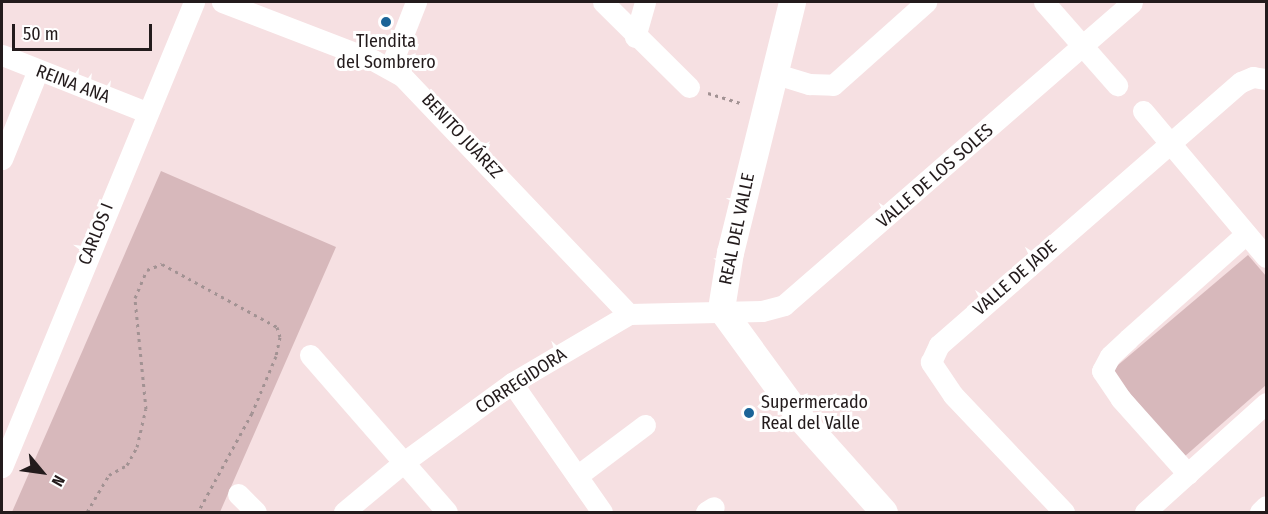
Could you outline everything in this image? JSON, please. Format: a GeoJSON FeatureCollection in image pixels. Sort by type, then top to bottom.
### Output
{"type":"FeatureCollection","features":[{"type":"Feature","properties":{"kind":"street","name":"CARLOS I"},"geometry":{"type":"LineString","coordinates":[[2,467],[11,416],[194,2]]}},
{"type":"Feature","properties":{"kind":"street","name":"BENITO JUÁREZ"},"geometry":{"type":"LineString","coordinates":[[222,2],[390,68],[423,94],[629,314]]}},
{"type":"Feature","properties":{"kind":"street"},"geometry":{"type":"LineString","coordinates":[[390,68],[416,2]]}},
{"type":"Feature","properties":{"kind":"street"},"geometry":{"type":"LineString","coordinates":[[603,2],[634,37],[689,87]]}},
{"type":"Feature","properties":{"kind":"street"},"geometry":{"type":"LineString","coordinates":[[634,37],[645,2]]}},
{"type":"Feature","properties":{"kind":"street","name":"REAL DEL VALLE"},"geometry":{"type":"LineString","coordinates":[[792,2],[730,252],[721,309],[802,420],[884,513]]}},
{"type":"Feature","properties":{"kind":"street"},"geometry":{"type":"LineString","coordinates":[[773,73],[809,84],[833,85],[926,2]]}},
{"type":"Feature","properties":{"kind":"street"},"geometry":{"type":"LineString","coordinates":[[1044,2],[1117,85]]}},
{"type":"Feature","properties":{"kind":"street","name":"VALLE DE LOS SOLES"},"geometry":{"type":"LineString","coordinates":[[721,309],[762,311],[784,305],[804,291],[1132,2]]}},
{"type":"Feature","properties":{"kind":"street","name":"REINA ANA"},"geometry":{"type":"LineString","coordinates":[[2,55],[146,112]]}},
{"type":"Feature","properties":{"kind":"street"},"geometry":{"type":"LineString","coordinates":[[2,159],[39,70]]}},
{"type":"Feature","properties":{"kind":"street","name":"VALLE DE JADE"},"geometry":{"type":"LineString","coordinates":[[1064,513],[953,394],[931,362],[939,345],[1169,143],[1241,82],[1264,78]]}},
{"type":"Feature","properties":{"kind":"street"},"geometry":{"type":"LineString","coordinates":[[1143,111],[1266,257]]}},
{"type":"Feature","properties":{"kind":"street"},"geometry":{"type":"LineString","coordinates":[[1188,474],[1121,399],[1102,371],[1110,356],[1246,234]]}},
{"type":"Feature","properties":{"kind":"street","name":"CORREGIDORA"},"geometry":{"type":"LineString","coordinates":[[344,513],[404,462],[512,383],[629,314],[721,309]]}},
{"type":"Feature","properties":{"kind":"street"},"geometry":{"type":"LineString","coordinates":[[310,355],[447,513]]}},
{"type":"Feature","properties":{"kind":"street"},"geometry":{"type":"LineString","coordinates":[[512,383],[602,513]]}},
{"type":"Feature","properties":{"kind":"street"},"geometry":{"type":"LineString","coordinates":[[1145,513],[1266,403]]}},
{"type":"Feature","properties":{"kind":"street"},"geometry":{"type":"LineString","coordinates":[[577,476],[645,424]]}},
{"type":"Feature","properties":{"kind":"street"},"geometry":{"type":"LineString","coordinates":[[238,494],[256,513]]}},
{"type":"Feature","properties":{"kind":"street"},"geometry":{"type":"LineString","coordinates":[[1260,513],[1266,507]]}},
{"type":"Feature","properties":{"kind":"path"},"geometry":{"type":"LineString","coordinates":[[689,87],[741,103]]}},
{"type":"Feature","properties":{"kind":"path"},"geometry":{"type":"LineString","coordinates":[[87,513],[109,476],[128,465],[137,447],[146,409],[135,298],[147,270],[162,264],[277,327],[280,337],[276,356],[252,413],[198,513]]}},
{"type":"Feature","properties":{"kind":"shaded area"},"geometry":{"type":"Polygon","coordinates":[[[161,171],[336,247],[220,512],[12,512],[161,171]]]}},
{"type":"Feature","properties":{"kind":"shaded area"},"geometry":{"type":"Polygon","coordinates":[[[1248,255],[1266,276],[1266,385],[1184,457],[1111,371],[1248,255]]]}},
{"type":"Feature","properties":{"kind":"place","name":"TIendita del Sombrero"},"geometry":{"type":"Point","coordinates":[386,22]}},
{"type":"Feature","properties":{"kind":"place","name":"Supermercado Real del Valle"},"geometry":{"type":"Point","coordinates":[749,413]}}]}
